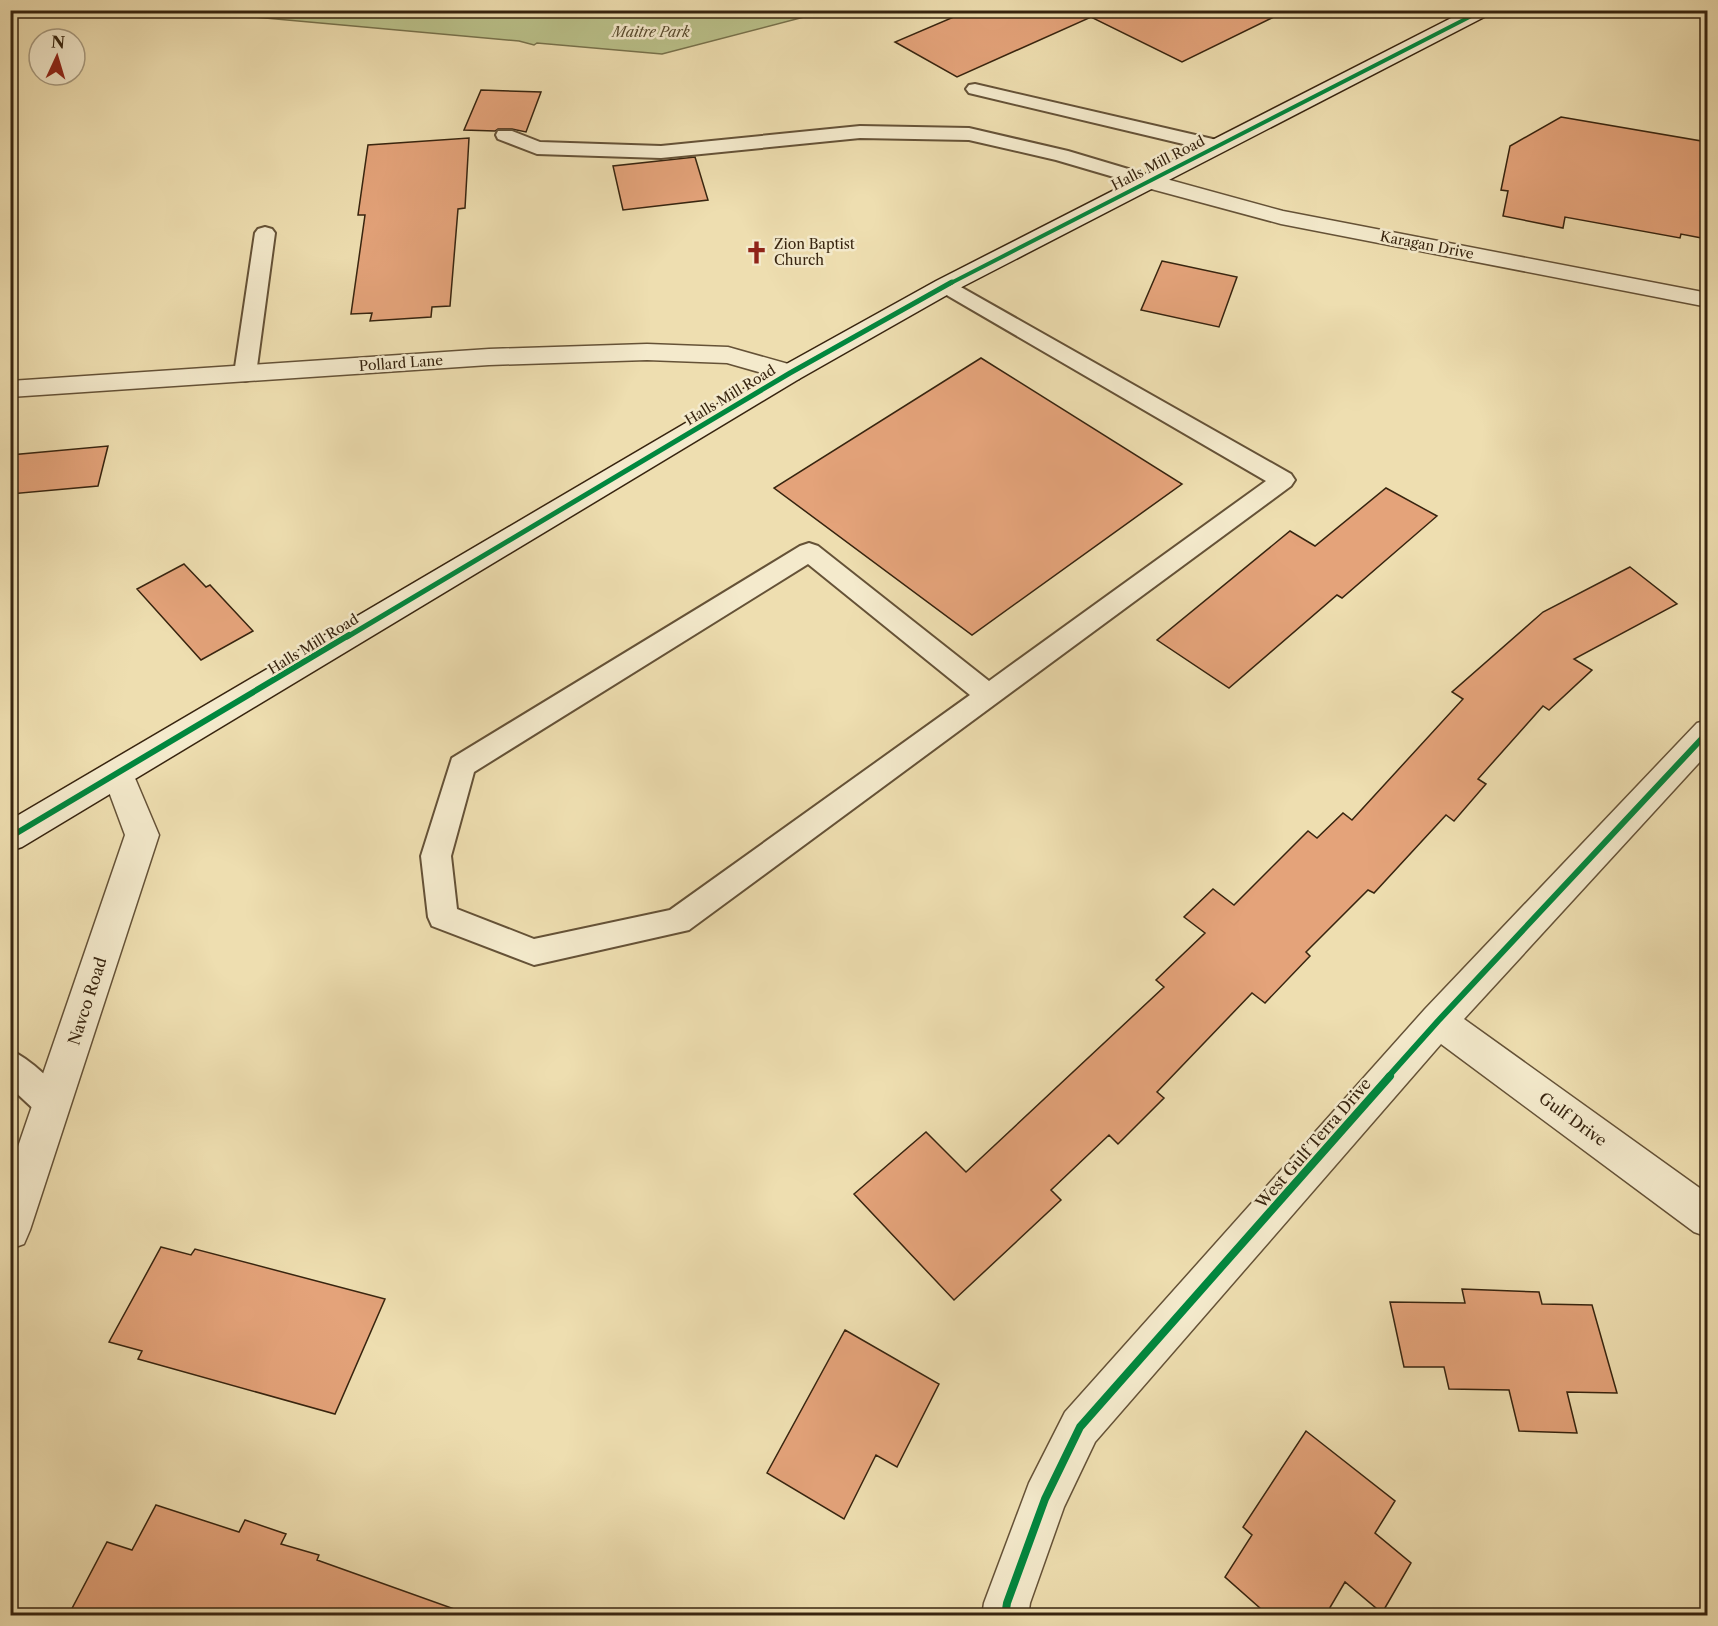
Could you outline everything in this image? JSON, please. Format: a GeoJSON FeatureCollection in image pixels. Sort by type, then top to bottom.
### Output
{"type":"FeatureCollection","features":[{"type":"Feature","properties":{"kind":"street","name":"Halls Mill Road"},"geometry":{"type":"LineString","coordinates":[[10,837],[790,374],[945,286],[1483,10]]}},
{"type":"Feature","properties":{"kind":"street","name":"Karagan Drive"},"geometry":{"type":"LineString","coordinates":[[1148,181],[1281,217],[1707,300]]}},
{"type":"Feature","properties":{"kind":"street","name":"Pollard Lane"},"geometry":{"type":"LineString","coordinates":[[10,389],[489,357],[647,352],[728,355],[790,374]]}},
{"type":"Feature","properties":{"kind":"street","name":"West Gulf Terra Drive"},"geometry":{"type":"LineString","coordinates":[[1005,1616],[1044,1499],[1080,1427],[1438,1021],[1707,732]]}},
{"type":"Feature","properties":{"kind":"street","name":"Navco Road"},"geometry":{"type":"LineString","coordinates":[[10,1230],[142,835],[118,773]]}},
{"type":"Feature","properties":{"kind":"street","name":"Gulf Drive"},"geometry":{"type":"LineString","coordinates":[[1438,1021],[1707,1218]]}},
{"type":"Feature","properties":{"kind":"lane"},"geometry":{"type":"LineString","coordinates":[[975,89],[1217,146]]}},
{"type":"Feature","properties":{"kind":"lane"},"geometry":{"type":"LineString","coordinates":[[505,135],[537,148],[661,152],[860,132],[969,134],[1062,155],[1148,181]]}},
{"type":"Feature","properties":{"kind":"lane"},"geometry":{"type":"LineString","coordinates":[[245,374],[265,233]]}},
{"type":"Feature","properties":{"kind":"lane"},"geometry":{"type":"LineString","coordinates":[[945,286],[1283,480],[678,921],[534,952],[443,917],[436,855],[462,766],[809,552],[989,694]]}},
{"type":"Feature","properties":{"kind":"lane"},"geometry":{"type":"LineString","coordinates":[[10,1065],[52,1104]]}},
{"type":"Feature","properties":{"kind":"green space","name":"Maitre Park"},"geometry":{"type":"Polygon","coordinates":[[[189,11],[827,11],[662,54],[537,43],[534,45],[519,41],[189,11]]]}},
{"type":"Feature","properties":{"kind":"building"},"geometry":{"type":"Polygon","coordinates":[[[970,10],[1288,10],[1182,62],[1091,17],[957,77],[895,42],[970,10]]]}},
{"type":"Feature","properties":{"kind":"building"},"geometry":{"type":"Polygon","coordinates":[[[481,90],[541,92],[526,132],[512,129],[464,130],[481,90]]]}},
{"type":"Feature","properties":{"kind":"building"},"geometry":{"type":"Polygon","coordinates":[[[1561,117],[1707,142],[1707,239],[1681,234],[1680,238],[1565,217],[1563,228],[1503,216],[1508,191],[1501,190],[1510,146],[1561,117]]]}},
{"type":"Feature","properties":{"kind":"building"},"geometry":{"type":"Polygon","coordinates":[[[469,138],[465,208],[458,209],[450,306],[432,307],[431,317],[370,321],[372,313],[351,314],[365,215],[358,215],[368,145],[469,138]]]}},
{"type":"Feature","properties":{"kind":"building"},"geometry":{"type":"Polygon","coordinates":[[[695,157],[708,200],[623,210],[613,166],[695,157]]]}},
{"type":"Feature","properties":{"kind":"building"},"geometry":{"type":"Polygon","coordinates":[[[1162,261],[1237,277],[1219,327],[1141,310],[1162,261]]]}},
{"type":"Feature","properties":{"kind":"building"},"geometry":{"type":"Polygon","coordinates":[[[981,358],[1182,484],[972,635],[774,488],[981,358]]]}},
{"type":"Feature","properties":{"kind":"building"},"geometry":{"type":"Polygon","coordinates":[[[108,446],[98,486],[10,494],[10,455],[108,446]]]}},
{"type":"Feature","properties":{"kind":"building"},"geometry":{"type":"Polygon","coordinates":[[[1386,488],[1437,516],[1342,598],[1337,595],[1229,688],[1157,640],[1290,531],[1315,546],[1386,488]]]}},
{"type":"Feature","properties":{"kind":"building"},"geometry":{"type":"Polygon","coordinates":[[[184,564],[206,587],[210,585],[253,631],[201,660],[137,589],[184,564]]]}},
{"type":"Feature","properties":{"kind":"building"},"geometry":{"type":"Polygon","coordinates":[[[1630,567],[1677,604],[1574,659],[1592,670],[1549,710],[1543,706],[1478,779],[1486,784],[1454,821],[1446,815],[1374,893],[1368,890],[1306,952],[1310,956],[1265,1003],[1252,993],[1157,1092],[1164,1098],[1118,1144],[1109,1135],[1051,1190],[1061,1200],[954,1300],[854,1194],[926,1132],[966,1172],[1164,987],[1156,980],[1205,933],[1184,917],[1213,889],[1234,905],[1308,831],[1317,838],[1343,813],[1352,820],[1463,699],[1452,692],[1543,612],[1630,567]]]}},
{"type":"Feature","properties":{"kind":"building"},"geometry":{"type":"Polygon","coordinates":[[[161,1247],[191,1255],[195,1249],[385,1299],[335,1414],[138,1359],[142,1351],[109,1342],[161,1247]]]}},
{"type":"Feature","properties":{"kind":"building"},"geometry":{"type":"Polygon","coordinates":[[[1462,1289],[1539,1292],[1542,1304],[1592,1305],[1617,1393],[1567,1392],[1577,1433],[1519,1431],[1509,1390],[1449,1389],[1444,1367],[1404,1367],[1390,1302],[1465,1303],[1462,1289]]]}},
{"type":"Feature","properties":{"kind":"building"},"geometry":{"type":"Polygon","coordinates":[[[845,1330],[939,1384],[897,1467],[876,1455],[844,1519],[767,1473],[845,1330]]]}},
{"type":"Feature","properties":{"kind":"building"},"geometry":{"type":"Polygon","coordinates":[[[1306,1431],[1395,1501],[1375,1533],[1411,1563],[1382,1613],[1345,1582],[1325,1616],[1269,1616],[1225,1577],[1252,1535],[1243,1527],[1306,1431]]]}},
{"type":"Feature","properties":{"kind":"building"},"geometry":{"type":"Polygon","coordinates":[[[156,1505],[239,1532],[245,1520],[286,1534],[281,1544],[319,1555],[317,1560],[457,1610],[456,1616],[68,1616],[107,1542],[132,1550],[156,1505]]]}},
{"type":"Feature","properties":{"kind":"cycle path"},"geometry":{"type":"LineString","coordinates":[[10,837],[790,373],[945,286],[1483,10]]}},
{"type":"Feature","properties":{"kind":"cycle path"},"geometry":{"type":"LineString","coordinates":[[1005,1616],[1007,1603],[1045,1499],[1080,1427],[1438,1021],[1708,732]]}},
{"type":"Feature","properties":{"kind":"place","name":"Zion Baptist Church"},"geometry":{"type":"Point","coordinates":[756,252]}}]}
